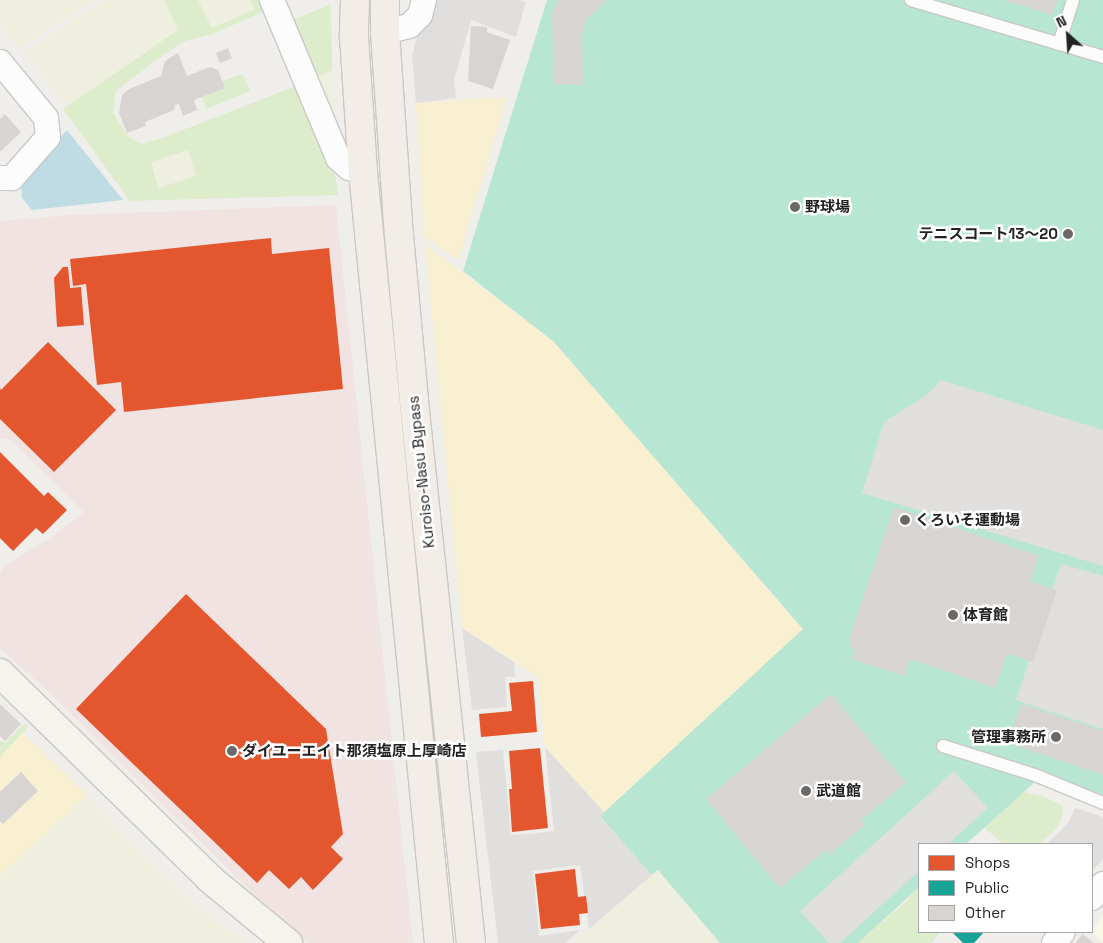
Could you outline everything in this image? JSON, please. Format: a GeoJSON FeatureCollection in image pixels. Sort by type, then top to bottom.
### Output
{"type":"FeatureCollection","features":[{"type":"Feature","properties":{"kind":"main road","name":"Kuroiso-Nasu Bypass"},"geometry":{"type":"LineString","coordinates":[[355,0],[354,36],[363,172],[439,943]]}},
{"type":"Feature","properties":{"kind":"main road","name":"Kuroiso-Nasu Bypass"},"geometry":{"type":"LineString","coordinates":[[385,0],[385,32],[398,235],[471,943]]}},
{"type":"Feature","properties":{"kind":"street"},"geometry":{"type":"LineString","coordinates":[[272,0],[338,158],[349,168],[363,172]]}},
{"type":"Feature","properties":{"kind":"street"},"geometry":{"type":"LineString","coordinates":[[385,32],[409,26],[420,15],[424,0]]}},
{"type":"Feature","properties":{"kind":"street"},"geometry":{"type":"LineString","coordinates":[[0,62],[46,118],[48,137],[12,178],[0,178]]}},
{"type":"Feature","properties":{"kind":"street"},"geometry":{"type":"LineString","coordinates":[[0,673],[210,879],[288,943]]}},
{"type":"Feature","properties":{"kind":"street"},"geometry":{"type":"LineString","coordinates":[[1093,897],[1103,884]]}},
{"type":"Feature","properties":{"kind":"street"},"geometry":{"type":"LineString","coordinates":[[1054,943],[1062,933]]}},
{"type":"Feature","properties":{"kind":"lane"},"geometry":{"type":"LineString","coordinates":[[911,0],[1103,57]]}},
{"type":"Feature","properties":{"kind":"lane"},"geometry":{"type":"LineString","coordinates":[[1060,44],[1073,0]]}},
{"type":"Feature","properties":{"kind":"lane"},"geometry":{"type":"LineString","coordinates":[[943,746],[1035,775],[1103,803]]}},
{"type":"Feature","properties":{"kind":"shaded area"},"geometry":{"type":"Polygon","coordinates":[[[428,0],[520,0],[526,2],[516,37],[471,20],[454,80],[456,98],[416,103],[412,55],[428,0]]]}},
{"type":"Feature","properties":{"kind":"shaded area"},"geometry":{"type":"Polygon","coordinates":[[[336,205],[413,943],[310,943],[290,930],[55,698],[0,648],[0,573],[5,565],[52,537],[84,512],[11,440],[0,438],[0,221],[71,215],[336,205]]]}},
{"type":"Feature","properties":{"kind":"shaded area"},"geometry":{"type":"Polygon","coordinates":[[[941,380],[1103,430],[1103,566],[862,493],[884,422],[928,394],[941,380]]]}},
{"type":"Feature","properties":{"kind":"shaded area"},"geometry":{"type":"Polygon","coordinates":[[[1061,564],[1103,576],[1103,729],[1016,700],[1061,564]]]}},
{"type":"Feature","properties":{"kind":"shaded area"},"geometry":{"type":"Polygon","coordinates":[[[462,628],[514,662],[515,677],[505,677],[507,707],[472,710],[462,628]]]}},
{"type":"Feature","properties":{"kind":"shaded area"},"geometry":{"type":"Polygon","coordinates":[[[545,747],[604,812],[600,817],[652,875],[589,929],[580,865],[533,871],[539,936],[580,930],[565,943],[498,943],[476,752],[503,750],[511,835],[529,834],[554,831],[545,747]]]}},
{"type":"Feature","properties":{"kind":"shaded area"},"geometry":{"type":"Polygon","coordinates":[[[954,771],[988,808],[949,843],[918,843],[918,872],[840,943],[829,943],[800,911],[954,771]]]}},
{"type":"Feature","properties":{"kind":"shaded area"},"geometry":{"type":"Polygon","coordinates":[[[1075,808],[1103,817],[1103,859],[1093,871],[1093,843],[1048,843],[1068,823],[1075,808]]]}},
{"type":"Feature","properties":{"kind":"shaded area"},"geometry":{"type":"Polygon","coordinates":[[[1103,915],[1103,943],[1092,933],[1103,915]]]}},
{"type":"Feature","properties":{"kind":"green space"},"geometry":{"type":"Polygon","coordinates":[[[0,0],[95,0],[18,49],[0,25],[0,0]]]}},
{"type":"Feature","properties":{"kind":"green space"},"geometry":{"type":"Polygon","coordinates":[[[105,0],[163,0],[179,30],[66,106],[23,52],[105,0]]]}},
{"type":"Feature","properties":{"kind":"green space"},"geometry":{"type":"Polygon","coordinates":[[[164,0],[198,0],[212,28],[254,10],[250,0],[266,0],[273,31],[269,28],[263,12],[213,34],[182,42],[151,64],[116,91],[113,113],[129,137],[141,144],[165,137],[298,85],[336,179],[338,195],[130,201],[63,109],[178,30],[164,0]],[[188,150],[151,162],[158,188],[196,176],[188,150]]]}},
{"type":"Feature","properties":{"kind":"green space"},"geometry":{"type":"Polygon","coordinates":[[[198,0],[250,0],[255,10],[212,29],[198,0]]]}},
{"type":"Feature","properties":{"kind":"green space","name":"くろいそ運動場"},"geometry":{"type":"Polygon","coordinates":[[[547,0],[1103,0],[1103,795],[1045,773],[967,843],[918,843],[918,888],[858,943],[720,943],[658,870],[651,875],[600,816],[803,629],[554,342],[463,271],[547,0]]]}},
{"type":"Feature","properties":{"kind":"green space"},"geometry":{"type":"Polygon","coordinates":[[[331,4],[332,70],[312,79],[288,22],[331,4]]]}},
{"type":"Feature","properties":{"kind":"green space"},"geometry":{"type":"Polygon","coordinates":[[[332,70],[336,136],[312,79],[332,70]]]}},
{"type":"Feature","properties":{"kind":"green space"},"geometry":{"type":"Polygon","coordinates":[[[243,74],[250,91],[206,109],[202,97],[224,88],[222,81],[243,74]]]}},
{"type":"Feature","properties":{"kind":"green space"},"geometry":{"type":"Polygon","coordinates":[[[188,150],[196,176],[158,188],[150,162],[188,150]]]}},
{"type":"Feature","properties":{"kind":"green space"},"geometry":{"type":"Polygon","coordinates":[[[25,723],[28,727],[0,757],[0,741],[5,743],[25,723]]]}},
{"type":"Feature","properties":{"kind":"green space"},"geometry":{"type":"Polygon","coordinates":[[[1002,787],[1045,797],[1063,806],[1062,817],[1057,828],[1040,843],[1002,843],[977,821],[1002,787]]]}},
{"type":"Feature","properties":{"kind":"green space"},"geometry":{"type":"Polygon","coordinates":[[[87,795],[134,846],[202,911],[247,943],[0,943],[0,876],[87,795]]]}},
{"type":"Feature","properties":{"kind":"green space"},"geometry":{"type":"Polygon","coordinates":[[[658,870],[720,943],[573,943],[658,870]]]}},
{"type":"Feature","properties":{"kind":"green space"},"geometry":{"type":"Polygon","coordinates":[[[918,879],[918,933],[939,933],[931,943],[857,943],[908,900],[918,879]]]}},
{"type":"Feature","properties":{"kind":"sand"},"geometry":{"type":"Polygon","coordinates":[[[507,97],[458,260],[424,237],[416,103],[507,97]]]}},
{"type":"Feature","properties":{"kind":"sand"},"geometry":{"type":"Polygon","coordinates":[[[425,244],[554,342],[803,630],[604,812],[545,747],[538,677],[462,628],[425,244]]]}},
{"type":"Feature","properties":{"kind":"sand"},"geometry":{"type":"Polygon","coordinates":[[[23,733],[87,795],[0,876],[0,821],[3,824],[38,791],[21,772],[0,792],[0,757],[23,733]]]}},
{"type":"Feature","properties":{"kind":"water"},"geometry":{"type":"Polygon","coordinates":[[[67,130],[123,200],[32,210],[22,198],[21,179],[67,130]]]}},
{"type":"Feature","properties":{"kind":"building: Shops"},"geometry":{"type":"Polygon","coordinates":[[[271,238],[272,254],[329,248],[343,389],[124,412],[121,382],[97,385],[86,284],[73,286],[70,259],[271,238]]]}},
{"type":"Feature","properties":{"kind":"building: Shops"},"geometry":{"type":"Polygon","coordinates":[[[63,267],[68,267],[70,288],[81,287],[84,325],[57,327],[54,278],[63,267]]]}},
{"type":"Feature","properties":{"kind":"building: Shops"},"geometry":{"type":"Polygon","coordinates":[[[48,342],[116,410],[54,472],[0,419],[0,388],[1,390],[48,342]]]}},
{"type":"Feature","properties":{"kind":"building: Shops"},"geometry":{"type":"Polygon","coordinates":[[[0,452],[44,496],[48,492],[67,510],[43,534],[36,528],[13,551],[0,538],[0,452]]]}},
{"type":"Feature","properties":{"kind":"building: Shops"},"geometry":{"type":"Polygon","coordinates":[[[186,594],[326,729],[343,834],[331,847],[343,859],[313,890],[301,877],[289,889],[269,870],[257,883],[76,709],[186,594]]]}},
{"type":"Feature","properties":{"kind":"building: Shops"},"geometry":{"type":"Polygon","coordinates":[[[533,681],[537,732],[481,737],[479,714],[512,711],[509,683],[533,681]]]}},
{"type":"Feature","properties":{"kind":"building: Shops"},"geometry":{"type":"Polygon","coordinates":[[[540,748],[548,828],[512,832],[509,789],[512,789],[509,751],[540,748]]]}},
{"type":"Feature","properties":{"kind":"building: Shops"},"geometry":{"type":"Polygon","coordinates":[[[575,869],[578,897],[586,896],[588,913],[579,914],[580,925],[541,929],[535,874],[575,869]]]}},
{"type":"Feature","properties":{"kind":"building: Public"},"geometry":{"type":"Polygon","coordinates":[[[953,933],[983,933],[974,943],[963,943],[953,933]]]}},
{"type":"Feature","properties":{"kind":"building: Other"},"geometry":{"type":"Polygon","coordinates":[[[557,0],[607,0],[586,20],[582,36],[583,85],[554,84],[552,15],[557,0]]]}},
{"type":"Feature","properties":{"kind":"building: Other"},"geometry":{"type":"Polygon","coordinates":[[[1004,0],[1057,0],[1052,15],[1004,0]]]}},
{"type":"Feature","properties":{"kind":"building: Other"},"geometry":{"type":"Polygon","coordinates":[[[471,26],[487,27],[487,32],[510,40],[493,89],[468,81],[471,26]]]}},
{"type":"Feature","properties":{"kind":"building: Other"},"geometry":{"type":"Polygon","coordinates":[[[228,48],[232,58],[220,63],[216,53],[228,48]]]}},
{"type":"Feature","properties":{"kind":"building: Other"},"geometry":{"type":"Polygon","coordinates":[[[178,53],[187,76],[210,67],[218,70],[225,88],[194,100],[197,110],[183,116],[179,104],[175,105],[174,110],[145,122],[146,126],[127,133],[119,113],[122,95],[129,89],[161,76],[165,61],[178,53]]]}},
{"type":"Feature","properties":{"kind":"building: Other"},"geometry":{"type":"Polygon","coordinates":[[[5,114],[21,132],[0,152],[0,119],[5,114]]]}},
{"type":"Feature","properties":{"kind":"building: Other","name":"体育館"},"geometry":{"type":"Polygon","coordinates":[[[894,507],[1039,556],[1030,581],[1057,590],[1033,662],[1007,653],[995,688],[910,659],[904,676],[852,659],[855,650],[849,648],[851,640],[849,639],[894,507]]]}},
{"type":"Feature","properties":{"kind":"building: Other","name":"武道館"},"geometry":{"type":"Polygon","coordinates":[[[831,694],[906,783],[861,820],[865,825],[830,854],[826,850],[780,888],[706,799],[831,694]]]}},
{"type":"Feature","properties":{"kind":"building: Other"},"geometry":{"type":"Polygon","coordinates":[[[0,704],[21,724],[5,741],[0,736],[0,704]]]}},
{"type":"Feature","properties":{"kind":"building: Other","name":"管理事務所"},"geometry":{"type":"Polygon","coordinates":[[[1021,704],[1103,731],[1103,775],[1008,743],[1021,704]]]}},
{"type":"Feature","properties":{"kind":"building: Other"},"geometry":{"type":"Polygon","coordinates":[[[21,772],[38,791],[3,824],[0,821],[0,792],[21,772]]]}},
{"type":"Feature","properties":{"kind":"building: Other"},"geometry":{"type":"Polygon","coordinates":[[[1083,934],[1094,943],[1075,943],[1083,934]]]}},
{"type":"Feature","properties":{"kind":"place","name":"野球場"},"geometry":{"type":"Point","coordinates":[795,207]}},
{"type":"Feature","properties":{"kind":"place","name":"テニスコート13～20"},"geometry":{"type":"Point","coordinates":[1068,234]}},
{"type":"Feature","properties":{"kind":"place","name":"くろいそ運動場"},"geometry":{"type":"Point","coordinates":[905,520]}},
{"type":"Feature","properties":{"kind":"place","name":"体育館"},"geometry":{"type":"Point","coordinates":[953,615]}},
{"type":"Feature","properties":{"kind":"place","name":"管理事務所"},"geometry":{"type":"Point","coordinates":[1056,737]}},
{"type":"Feature","properties":{"kind":"place","name":"ダイユーエイト那須塩原上厚崎店"},"geometry":{"type":"Point","coordinates":[232,751]}},
{"type":"Feature","properties":{"kind":"place","name":"武道館"},"geometry":{"type":"Point","coordinates":[806,791]}}]}
